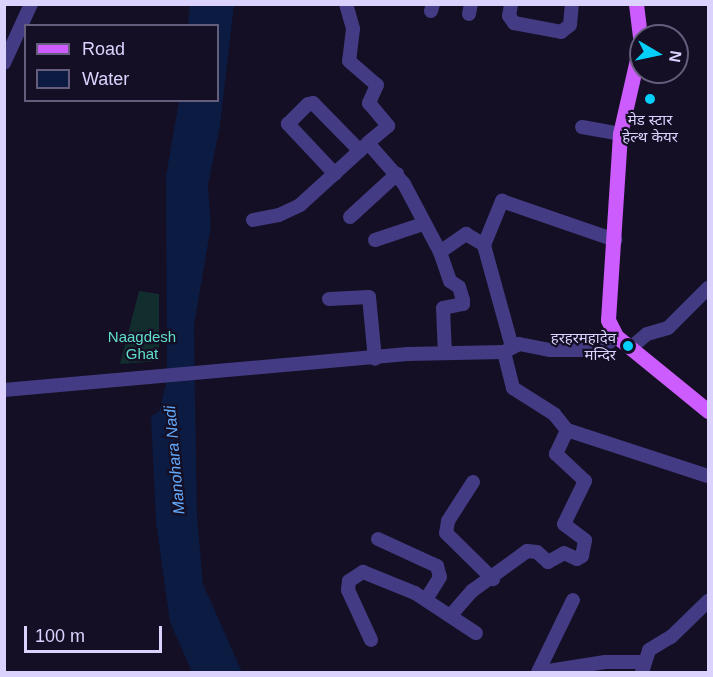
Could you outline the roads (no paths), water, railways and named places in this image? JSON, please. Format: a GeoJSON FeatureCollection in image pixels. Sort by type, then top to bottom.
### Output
{"type":"FeatureCollection","features":[{"type":"Feature","properties":{"kind":"main road"},"geometry":{"type":"LineString","coordinates":[[636,4],[640,42],[620,134],[615,240],[608,320],[616,336],[633,346],[708,411]]}},
{"type":"Feature","properties":{"kind":"street"},"geometry":{"type":"LineString","coordinates":[[4,63],[32,4]]}},
{"type":"Feature","properties":{"kind":"street"},"geometry":{"type":"LineString","coordinates":[[253,220],[279,215],[300,205],[388,126],[369,103],[377,85],[349,61],[353,29],[346,4]]}},
{"type":"Feature","properties":{"kind":"street"},"geometry":{"type":"LineString","coordinates":[[511,4],[509,15],[514,23],[561,32],[570,25],[572,4]]}},
{"type":"Feature","properties":{"kind":"street"},"geometry":{"type":"LineString","coordinates":[[335,174],[288,124],[308,104],[313,103],[397,174],[440,252],[450,281],[459,287],[463,300],[463,304],[443,308],[445,354]]}},
{"type":"Feature","properties":{"kind":"street"},"geometry":{"type":"LineString","coordinates":[[582,126],[620,134]]}},
{"type":"Feature","properties":{"kind":"street"},"geometry":{"type":"LineString","coordinates":[[350,217],[397,174]]}},
{"type":"Feature","properties":{"kind":"street"},"geometry":{"type":"LineString","coordinates":[[615,240],[501,201],[484,245],[508,350],[513,388],[554,414],[567,430],[708,476]]}},
{"type":"Feature","properties":{"kind":"street"},"geometry":{"type":"LineString","coordinates":[[375,240],[423,224]]}},
{"type":"Feature","properties":{"kind":"street"},"geometry":{"type":"LineString","coordinates":[[440,252],[466,234],[484,245]]}},
{"type":"Feature","properties":{"kind":"street"},"geometry":{"type":"LineString","coordinates":[[633,346],[647,334],[668,328],[708,288]]}},
{"type":"Feature","properties":{"kind":"street"},"geometry":{"type":"LineString","coordinates":[[329,299],[369,297],[375,359]]}},
{"type":"Feature","properties":{"kind":"street"},"geometry":{"type":"LineString","coordinates":[[4,390],[216,371],[508,350],[519,344],[550,350],[600,350],[616,336]]}},
{"type":"Feature","properties":{"kind":"street"},"geometry":{"type":"LineString","coordinates":[[451,615],[472,591],[493,579],[527,551],[537,552],[548,562],[564,553],[577,559],[585,551],[585,540],[564,524],[585,482],[556,454],[567,430]]}},
{"type":"Feature","properties":{"kind":"street"},"geometry":{"type":"LineString","coordinates":[[473,482],[448,521],[446,532],[493,579]]}},
{"type":"Feature","properties":{"kind":"street"},"geometry":{"type":"LineString","coordinates":[[378,539],[437,566],[440,577],[426,599]]}},
{"type":"Feature","properties":{"kind":"street"},"geometry":{"type":"LineString","coordinates":[[371,640],[348,590],[348,581],[355,574],[363,572],[426,599],[476,633]]}},
{"type":"Feature","properties":{"kind":"street"},"geometry":{"type":"LineString","coordinates":[[540,672],[573,600]]}},
{"type":"Feature","properties":{"kind":"street"},"geometry":{"type":"LineString","coordinates":[[540,672],[605,662],[642,667],[649,650],[671,637],[708,601]]}},
{"type":"Feature","properties":{"kind":"water","name":"Manohara Nadi"},"geometry":{"type":"Polygon","coordinates":[[[190,5],[234,5],[220,125],[208,185],[211,226],[194,325],[197,517],[203,584],[242,672],[192,672],[170,622],[156,522],[151,416],[159,412],[167,380],[166,176],[179,102],[219,102],[219,24],[188,24],[190,5]]]}},
{"type":"Feature","properties":{"kind":"place","name":"मेड स्टार हेल्थ केयर"},"geometry":{"type":"Point","coordinates":[650,99]}},
{"type":"Feature","properties":{"kind":"place","name":"हरहरमहादेव मन्दिर"},"geometry":{"type":"Point","coordinates":[628,346]}},
{"type":"Feature","properties":{"kind":"park label","name":"Naagdesh Ghat"},"geometry":{"type":"Point","coordinates":[142,344]}}]}
